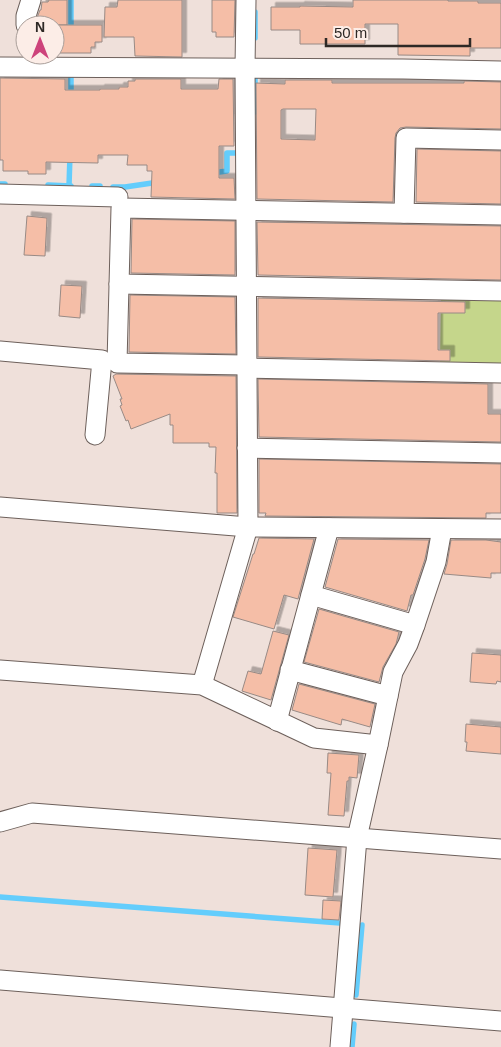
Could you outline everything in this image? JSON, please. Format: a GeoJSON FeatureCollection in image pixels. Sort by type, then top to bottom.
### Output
{"type":"FeatureCollection","features":[{"type":"Feature","properties":{"kind":"street"},"geometry":{"type":"LineString","coordinates":[[26,15],[31,0]]}},
{"type":"Feature","properties":{"kind":"street"},"geometry":{"type":"LineString","coordinates":[[202,685],[248,527],[246,0]]}},
{"type":"Feature","properties":{"kind":"street"},"geometry":{"type":"LineString","coordinates":[[65,62],[245,68],[403,68],[501,71]]}},
{"type":"Feature","properties":{"kind":"street"},"geometry":{"type":"LineString","coordinates":[[0,67],[15,64]]}},
{"type":"Feature","properties":{"kind":"street"},"geometry":{"type":"LineString","coordinates":[[404,214],[406,138],[501,140]]}},
{"type":"Feature","properties":{"kind":"street"},"geometry":{"type":"LineString","coordinates":[[0,194],[118,197]]}},
{"type":"Feature","properties":{"kind":"street"},"geometry":{"type":"LineString","coordinates":[[501,215],[121,208],[118,363],[501,372]]}},
{"type":"Feature","properties":{"kind":"street"},"geometry":{"type":"LineString","coordinates":[[119,284],[501,291]]}},
{"type":"Feature","properties":{"kind":"street"},"geometry":{"type":"LineString","coordinates":[[0,351],[102,360],[95,435]]}},
{"type":"Feature","properties":{"kind":"street"},"geometry":{"type":"LineString","coordinates":[[247,448],[501,453]]}},
{"type":"Feature","properties":{"kind":"street"},"geometry":{"type":"LineString","coordinates":[[0,507],[248,527],[501,529]]}},
{"type":"Feature","properties":{"kind":"street"},"geometry":{"type":"LineString","coordinates":[[276,721],[329,528]]}},
{"type":"Feature","properties":{"kind":"street"},"geometry":{"type":"LineString","coordinates":[[340,1047],[357,838],[393,672],[408,644],[415,625],[436,562],[442,529]]}},
{"type":"Feature","properties":{"kind":"street"},"geometry":{"type":"LineString","coordinates":[[311,595],[415,625]]}},
{"type":"Feature","properties":{"kind":"street"},"geometry":{"type":"LineString","coordinates":[[0,670],[202,685],[314,738],[378,745]]}},
{"type":"Feature","properties":{"kind":"street"},"geometry":{"type":"LineString","coordinates":[[290,670],[388,696]]}},
{"type":"Feature","properties":{"kind":"street"},"geometry":{"type":"LineString","coordinates":[[0,822],[32,813],[501,849]]}},
{"type":"Feature","properties":{"kind":"street"},"geometry":{"type":"LineString","coordinates":[[0,980],[501,1021]]}},
{"type":"Feature","properties":{"kind":"green space"},"geometry":{"type":"Polygon","coordinates":[[[441,297],[501,298],[501,364],[440,363],[441,297]]]}},
{"type":"Feature","properties":{"kind":"building"},"geometry":{"type":"Polygon","coordinates":[[[49,0],[67,0],[67,25],[65,25],[65,15],[38,15],[42,2],[48,2],[49,0]]]}},
{"type":"Feature","properties":{"kind":"building"},"geometry":{"type":"Polygon","coordinates":[[[118,0],[182,0],[182,57],[135,56],[134,37],[104,37],[105,7],[117,7],[118,0]]]}},
{"type":"Feature","properties":{"kind":"building"},"geometry":{"type":"Polygon","coordinates":[[[212,0],[235,0],[234,37],[216,37],[216,32],[212,32],[212,0]]]}},
{"type":"Feature","properties":{"kind":"building"},"geometry":{"type":"Polygon","coordinates":[[[353,0],[448,0],[501,3],[501,48],[470,48],[470,56],[398,55],[398,24],[365,24],[365,44],[300,44],[300,30],[271,30],[271,7],[353,7],[353,0]]]}},
{"type":"Feature","properties":{"kind":"building"},"geometry":{"type":"Polygon","coordinates":[[[65,25],[102,25],[102,42],[95,42],[95,47],[91,47],[91,53],[65,53],[65,25]]]}},
{"type":"Feature","properties":{"kind":"building"},"geometry":{"type":"Polygon","coordinates":[[[0,78],[65,79],[65,90],[119,89],[119,87],[128,87],[128,81],[135,81],[135,79],[181,79],[181,89],[218,89],[219,79],[233,79],[234,146],[219,146],[219,178],[234,178],[235,199],[151,197],[152,171],[147,171],[147,165],[127,165],[128,155],[98,155],[98,163],[46,162],[46,174],[28,174],[28,171],[3,171],[3,160],[0,160],[0,78]]]}},
{"type":"Feature","properties":{"kind":"building"},"geometry":{"type":"Polygon","coordinates":[[[285,80],[332,80],[332,83],[501,82],[501,129],[400,128],[395,138],[393,202],[257,199],[256,83],[285,84],[285,80]],[[316,109],[281,110],[281,139],[315,140],[316,109]]]}},
{"type":"Feature","properties":{"kind":"building"},"geometry":{"type":"Polygon","coordinates":[[[417,149],[501,151],[501,204],[416,202],[417,149]]]}},
{"type":"Feature","properties":{"kind":"building"},"geometry":{"type":"Polygon","coordinates":[[[27,216],[47,218],[45,256],[24,255],[27,216]]]}},
{"type":"Feature","properties":{"kind":"building"},"geometry":{"type":"Polygon","coordinates":[[[132,219],[235,221],[235,275],[131,273],[132,219]]]}},
{"type":"Feature","properties":{"kind":"building"},"geometry":{"type":"Polygon","coordinates":[[[257,222],[501,226],[501,280],[258,275],[257,222]]]}},
{"type":"Feature","properties":{"kind":"building"},"geometry":{"type":"Polygon","coordinates":[[[61,285],[82,286],[80,318],[59,316],[61,285]]]}},
{"type":"Feature","properties":{"kind":"building"},"geometry":{"type":"Polygon","coordinates":[[[130,295],[235,297],[236,354],[129,352],[130,295]]]}},
{"type":"Feature","properties":{"kind":"building"},"geometry":{"type":"Polygon","coordinates":[[[258,298],[465,302],[465,313],[438,313],[438,350],[450,350],[450,361],[258,357],[258,298]]]}},
{"type":"Feature","properties":{"kind":"building"},"geometry":{"type":"Polygon","coordinates":[[[116,374],[236,376],[237,513],[217,513],[216,447],[209,447],[209,443],[173,443],[173,425],[170,425],[170,414],[131,429],[120,406],[122,405],[120,399],[122,399],[113,376],[116,374]]]}},
{"type":"Feature","properties":{"kind":"building"},"geometry":{"type":"Polygon","coordinates":[[[258,379],[488,384],[488,414],[501,414],[501,442],[259,437],[258,379]]]}},
{"type":"Feature","properties":{"kind":"building"},"geometry":{"type":"Polygon","coordinates":[[[259,459],[501,464],[501,513],[486,513],[486,518],[265,516],[266,513],[259,513],[259,459]]]}},
{"type":"Feature","properties":{"kind":"building"},"geometry":{"type":"Polygon","coordinates":[[[259,538],[314,539],[298,599],[284,595],[274,629],[233,617],[259,538]]]}},
{"type":"Feature","properties":{"kind":"building"},"geometry":{"type":"Polygon","coordinates":[[[338,539],[429,540],[425,559],[407,611],[325,587],[338,539]]]}},
{"type":"Feature","properties":{"kind":"building"},"geometry":{"type":"Polygon","coordinates":[[[451,540],[501,542],[501,573],[491,573],[491,578],[444,574],[451,540]]]}},
{"type":"Feature","properties":{"kind":"building"},"geometry":{"type":"Polygon","coordinates":[[[319,609],[399,632],[396,644],[383,667],[379,682],[304,662],[319,609]]]}},
{"type":"Feature","properties":{"kind":"building"},"geometry":{"type":"Polygon","coordinates":[[[273,631],[289,635],[271,700],[242,691],[248,671],[261,674],[273,631]]]}},
{"type":"Feature","properties":{"kind":"building"},"geometry":{"type":"Polygon","coordinates":[[[472,653],[501,655],[501,682],[497,681],[496,684],[470,682],[472,653]]]}},
{"type":"Feature","properties":{"kind":"building"},"geometry":{"type":"Polygon","coordinates":[[[299,684],[375,704],[370,727],[342,719],[341,725],[292,710],[299,684]]]}},
{"type":"Feature","properties":{"kind":"building"},"geometry":{"type":"Polygon","coordinates":[[[466,724],[501,727],[501,754],[466,751],[466,724]]]}},
{"type":"Feature","properties":{"kind":"building"},"geometry":{"type":"Polygon","coordinates":[[[328,753],[359,755],[357,778],[349,777],[349,781],[347,781],[344,816],[328,815],[331,773],[327,773],[328,753]]]}},
{"type":"Feature","properties":{"kind":"building"},"geometry":{"type":"Polygon","coordinates":[[[308,848],[337,850],[333,897],[305,895],[308,848]]]}},
{"type":"Feature","properties":{"kind":"building"},"geometry":{"type":"Polygon","coordinates":[[[323,900],[341,901],[339,920],[322,919],[323,900]]]}},
{"type":"Feature","properties":{"kind":"waterway"},"geometry":{"type":"LineString","coordinates":[[71,0],[71,33]]}},
{"type":"Feature","properties":{"kind":"waterway"},"geometry":{"type":"LineString","coordinates":[[255,12],[255,38]]}},
{"type":"Feature","properties":{"kind":"waterway"},"geometry":{"type":"LineString","coordinates":[[71,78],[71,96]]}},
{"type":"Feature","properties":{"kind":"waterway"},"geometry":{"type":"LineString","coordinates":[[255,78],[255,112]]}},
{"type":"Feature","properties":{"kind":"waterway"},"geometry":{"type":"LineString","coordinates":[[212,173],[227,171],[227,153],[242,153]]}},
{"type":"Feature","properties":{"kind":"waterway"},"geometry":{"type":"LineString","coordinates":[[69,186],[70,155]]}},
{"type":"Feature","properties":{"kind":"waterway"},"geometry":{"type":"LineString","coordinates":[[113,187],[159,182]]}},
{"type":"Feature","properties":{"kind":"waterway"},"geometry":{"type":"LineString","coordinates":[[0,184],[5,184]]}},
{"type":"Feature","properties":{"kind":"waterway"},"geometry":{"type":"LineString","coordinates":[[48,185],[71,186]]}},
{"type":"Feature","properties":{"kind":"waterway"},"geometry":{"type":"LineString","coordinates":[[92,186],[100,186]]}},
{"type":"Feature","properties":{"kind":"waterway"},"geometry":{"type":"LineString","coordinates":[[0,897],[340,923]]}},
{"type":"Feature","properties":{"kind":"waterway"},"geometry":{"type":"LineString","coordinates":[[356,995],[362,925]]}},
{"type":"Feature","properties":{"kind":"waterway"},"geometry":{"type":"LineString","coordinates":[[352,1047],[354,1024]]}}]}
